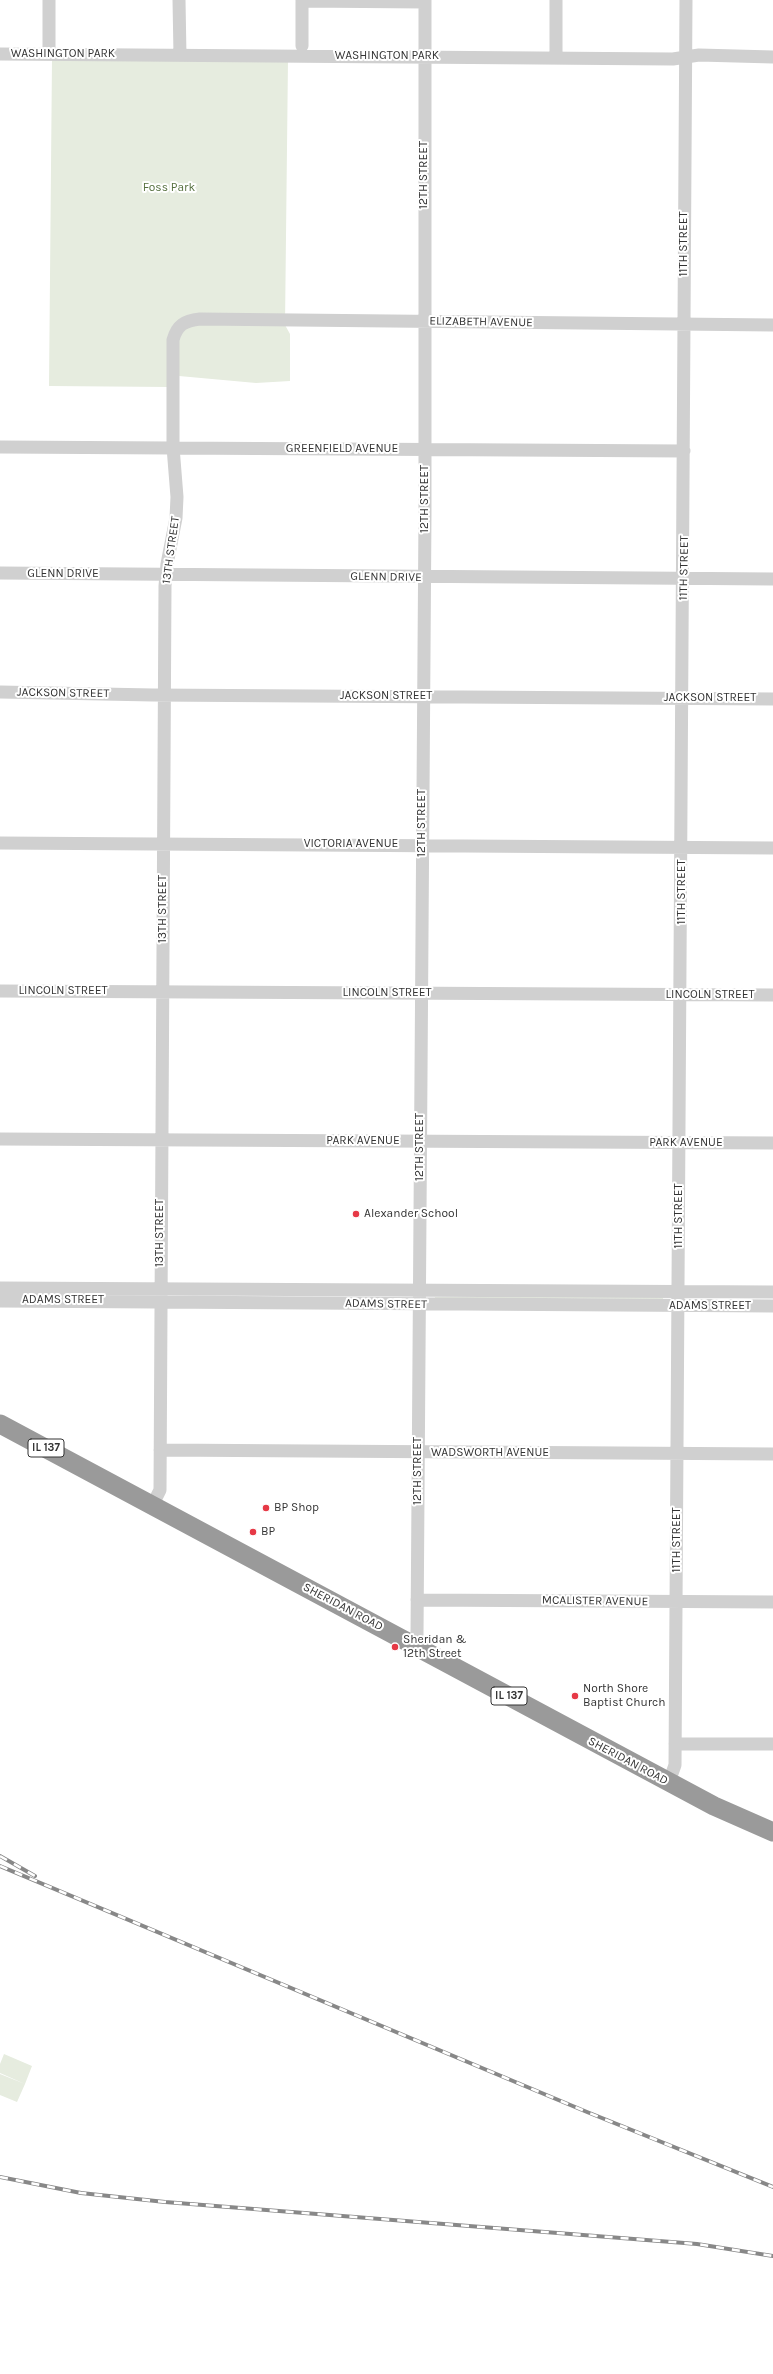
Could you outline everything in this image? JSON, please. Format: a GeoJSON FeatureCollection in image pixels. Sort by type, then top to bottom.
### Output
{"type":"FeatureCollection","features":[{"type":"Feature","properties":{"kind":"highway","name":"SHERIDAN ROAD"},"geometry":{"type":"LineString","coordinates":[[0,1424],[714,1806],[773,1832]]}},
{"type":"Feature","properties":{"kind":"street"},"geometry":{"type":"LineString","coordinates":[[49,0],[49,54]]}},
{"type":"Feature","properties":{"kind":"street"},"geometry":{"type":"LineString","coordinates":[[179,0],[180,54]]}},
{"type":"Feature","properties":{"kind":"street"},"geometry":{"type":"LineString","coordinates":[[556,0],[556,58]]}},
{"type":"Feature","properties":{"kind":"street","name":"11TH STREET"},"geometry":{"type":"LineString","coordinates":[[669,1782],[675,1765],[684,578],[686,0]]}},
{"type":"Feature","properties":{"kind":"street"},"geometry":{"type":"LineString","coordinates":[[302,46],[302,1],[425,1]]}},
{"type":"Feature","properties":{"kind":"street","name":"12TH STREET"},"geometry":{"type":"LineString","coordinates":[[413,1645],[417,1635],[424,696],[425,1]]}},
{"type":"Feature","properties":{"kind":"street","name":"WASHINGTON PARK"},"geometry":{"type":"LineString","coordinates":[[0,54],[180,54],[673,59],[699,55],[773,57]]}},
{"type":"Feature","properties":{"kind":"street","name":"ELIZABETH AVENUE"},"geometry":{"type":"LineString","coordinates":[[190,320],[773,325]]}},
{"type":"Feature","properties":{"kind":"street","name":"13TH STREET"},"geometry":{"type":"LineString","coordinates":[[152,1506],[160,1490],[161,1140],[166,574],[176,518],[177,478],[173,447],[173,340],[179,326],[190,320]]}},
{"type":"Feature","properties":{"kind":"street","name":"GREENFIELD AVENUE"},"geometry":{"type":"LineString","coordinates":[[0,447],[684,451]]}},
{"type":"Feature","properties":{"kind":"street","name":"GLENN DRIVE"},"geometry":{"type":"LineString","coordinates":[[0,573],[773,579]]}},
{"type":"Feature","properties":{"kind":"street","name":"JACKSON STREET"},"geometry":{"type":"LineString","coordinates":[[0,692],[164,695],[773,699]]}},
{"type":"Feature","properties":{"kind":"street","name":"VICTORIA AVENUE"},"geometry":{"type":"LineString","coordinates":[[0,843],[773,848]]}},
{"type":"Feature","properties":{"kind":"street","name":"LINCOLN STREET"},"geometry":{"type":"LineString","coordinates":[[0,991],[773,995]]}},
{"type":"Feature","properties":{"kind":"street","name":"PARK AVENUE"},"geometry":{"type":"LineString","coordinates":[[0,1139],[773,1144]]}},
{"type":"Feature","properties":{"kind":"street","name":"ADAMS STREET"},"geometry":{"type":"LineString","coordinates":[[0,1288],[419,1304],[773,1306]]}},
{"type":"Feature","properties":{"kind":"street","name":"ADAMS STREET"},"geometry":{"type":"LineString","coordinates":[[0,1300],[160,1294],[419,1290],[773,1292]]}},
{"type":"Feature","properties":{"kind":"street","name":"WADSWORTH AVENUE"},"geometry":{"type":"LineString","coordinates":[[160,1450],[773,1454]]}},
{"type":"Feature","properties":{"kind":"street","name":"MCALISTER AVENUE"},"geometry":{"type":"LineString","coordinates":[[417,1600],[773,1602]]}},
{"type":"Feature","properties":{"kind":"street"},"geometry":{"type":"LineString","coordinates":[[675,1744],[773,1744]]}},
{"type":"Feature","properties":{"kind":"green space","name":"Foss Park"},"geometry":{"type":"Polygon","coordinates":[[[52,58],[288,59],[285,325],[290,334],[290,381],[256,383],[179,376],[169,387],[49,386],[52,58]]]}},
{"type":"Feature","properties":{"kind":"green space"},"geometry":{"type":"Polygon","coordinates":[[[663,1297],[663,1299],[435,1298],[663,1297]]]}},
{"type":"Feature","properties":{"kind":"green space"},"geometry":{"type":"Polygon","coordinates":[[[4,2054],[32,2066],[25,2084],[0,2073],[0,2064],[4,2054]]]}},
{"type":"Feature","properties":{"kind":"green space"},"geometry":{"type":"Polygon","coordinates":[[[0,2074],[25,2084],[17,2102],[0,2095],[0,2074]]]}},
{"type":"Feature","properties":{"kind":"railway"},"geometry":{"type":"LineString","coordinates":[[0,1856],[35,1876]]}},
{"type":"Feature","properties":{"kind":"railway"},"geometry":{"type":"LineString","coordinates":[[0,1866],[587,2112],[773,2187]]}},
{"type":"Feature","properties":{"kind":"railway"},"geometry":{"type":"LineString","coordinates":[[0,2177],[81,2193],[165,2202],[697,2244],[773,2256]]}},
{"type":"Feature","properties":{"kind":"place","name":"Alexander School"},"geometry":{"type":"Point","coordinates":[356,1214]}},
{"type":"Feature","properties":{"kind":"place","name":"BP Shop"},"geometry":{"type":"Point","coordinates":[266,1508]}},
{"type":"Feature","properties":{"kind":"place","name":"BP"},"geometry":{"type":"Point","coordinates":[253,1532]}},
{"type":"Feature","properties":{"kind":"place","name":"Sheridan & 12th Street"},"geometry":{"type":"Point","coordinates":[395,1647]}},
{"type":"Feature","properties":{"kind":"place","name":"North Shore Baptist Church"},"geometry":{"type":"Point","coordinates":[575,1696]}}]}
